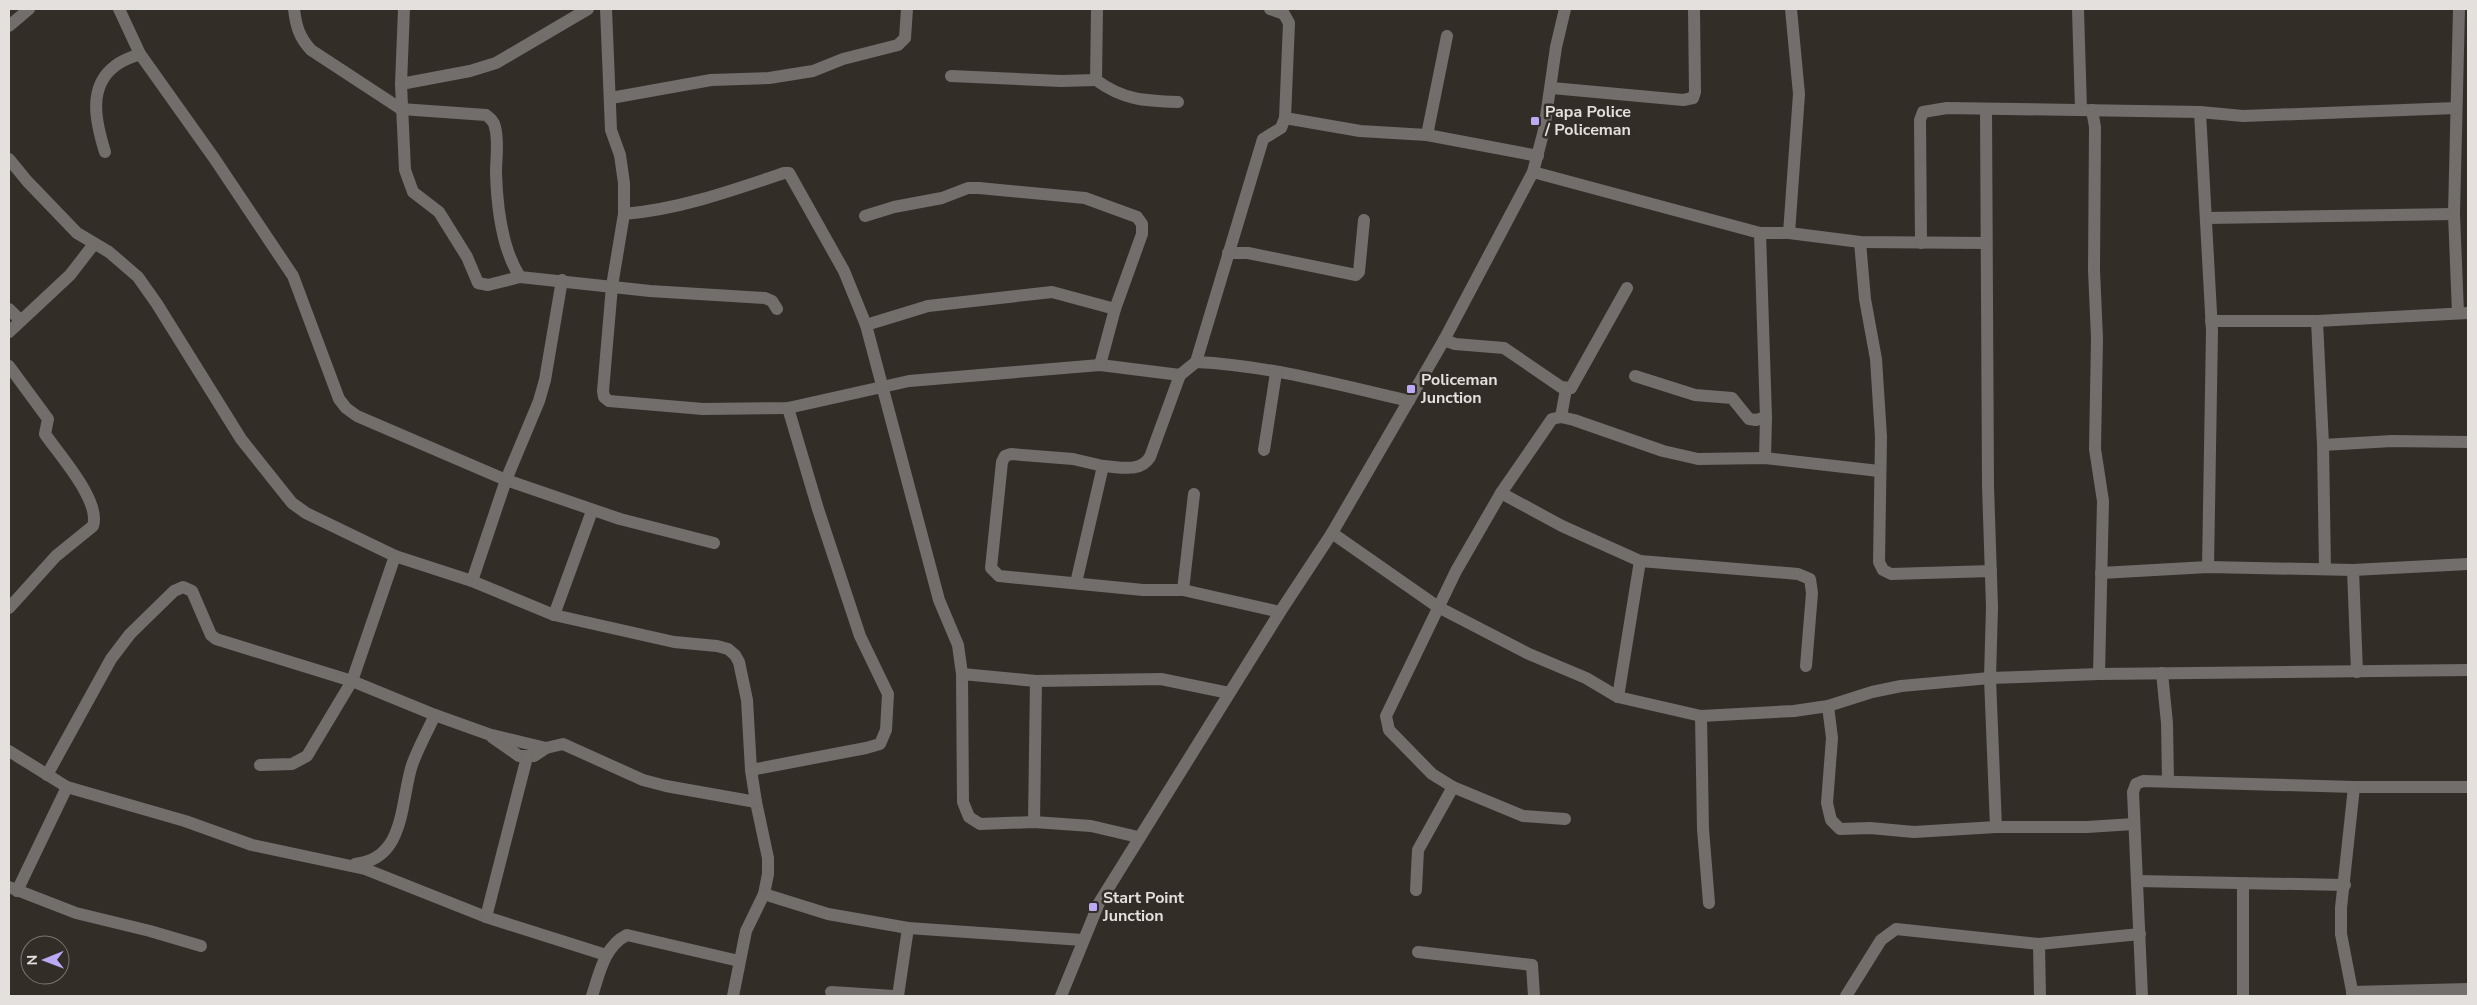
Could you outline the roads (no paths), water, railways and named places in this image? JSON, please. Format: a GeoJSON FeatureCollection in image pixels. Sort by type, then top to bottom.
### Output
{"type":"FeatureCollection","features":[{"type":"Feature","properties":{"kind":"street"},"geometry":{"type":"LineString","coordinates":[[9,26],[29,9]]}},
{"type":"Feature","properties":{"kind":"street"},"geometry":{"type":"LineString","coordinates":[[119,9],[140,54],[225,173],[293,276],[339,399],[346,408],[357,416],[506,480],[592,511],[714,543]]}},
{"type":"Feature","properties":{"kind":"street"},"geometry":{"type":"LineString","coordinates":[[294,9],[296,26],[302,40],[311,50],[401,109],[486,115],[492,119],[496,127],[496,175],[500,212],[507,248],[520,277]]}},
{"type":"Feature","properties":{"kind":"street"},"geometry":{"type":"LineString","coordinates":[[404,9],[401,109],[405,170],[413,192],[439,212],[467,257],[478,283],[488,285],[520,277],[562,280],[612,286],[764,298],[769,299],[777,309]]}},
{"type":"Feature","properties":{"kind":"street"},"geometry":{"type":"LineString","coordinates":[[401,84],[470,71],[496,63],[588,9]]}},
{"type":"Feature","properties":{"kind":"street"},"geometry":{"type":"LineString","coordinates":[[606,9],[611,130],[623,168],[624,214],[612,286],[603,391],[604,397],[609,401],[703,409],[788,408],[908,381],[1100,365],[1180,375]]}},
{"type":"Feature","properties":{"kind":"street"},"geometry":{"type":"LineString","coordinates":[[611,98],[711,80],[770,78],[813,71],[844,59],[898,45],[905,38],[907,9]]}},
{"type":"Feature","properties":{"kind":"street"},"geometry":{"type":"LineString","coordinates":[[1096,80],[1097,9]]}},
{"type":"Feature","properties":{"kind":"street"},"geometry":{"type":"LineString","coordinates":[[1270,9],[1285,11],[1289,23],[1284,118],[1281,128],[1264,139],[1196,362],[1180,375],[1144,465],[1139,468],[1103,466],[1073,459],[1011,454],[1005,456],[1002,462],[991,568],[999,576],[1143,590],[1184,590],[1280,612]]}},
{"type":"Feature","properties":{"kind":"street"},"geometry":{"type":"LineString","coordinates":[[1061,996],[1099,904],[1138,837],[1332,533],[1444,340],[1533,172],[1552,88],[1556,47],[1564,9]]}},
{"type":"Feature","properties":{"kind":"street"},"geometry":{"type":"LineString","coordinates":[[1552,88],[1682,100],[1693,98],[1695,92],[1694,9]]}},
{"type":"Feature","properties":{"kind":"street"},"geometry":{"type":"LineString","coordinates":[[1789,232],[1799,94],[1791,9]]}},
{"type":"Feature","properties":{"kind":"street"},"geometry":{"type":"LineString","coordinates":[[2078,9],[2086,110],[2095,127],[2094,270],[2097,338],[2095,449],[2103,501],[2099,674]]}},
{"type":"Feature","properties":{"kind":"street"},"geometry":{"type":"LineString","coordinates":[[2211,321],[2317,321],[2463,313],[2454,214],[2459,9]]}},
{"type":"Feature","properties":{"kind":"street"},"geometry":{"type":"LineString","coordinates":[[1427,135],[1447,36]]}},
{"type":"Feature","properties":{"kind":"street"},"geometry":{"type":"LineString","coordinates":[[105,152],[95,116],[99,88],[114,66],[140,54]]}},
{"type":"Feature","properties":{"kind":"street"},"geometry":{"type":"LineString","coordinates":[[951,76],[1061,81],[1096,80],[1112,93],[1146,101],[1178,102]]}},
{"type":"Feature","properties":{"kind":"street"},"geometry":{"type":"LineString","coordinates":[[1921,243],[1920,120],[1923,112],[1947,108],[2200,112],[2243,116],[2456,108]]}},
{"type":"Feature","properties":{"kind":"street"},"geometry":{"type":"LineString","coordinates":[[1986,109],[1988,486],[1991,571],[1990,678],[1996,827]]}},
{"type":"Feature","properties":{"kind":"street"},"geometry":{"type":"LineString","coordinates":[[2200,112],[2211,321],[2208,567]]}},
{"type":"Feature","properties":{"kind":"street"},"geometry":{"type":"LineString","coordinates":[[1284,118],[1360,131],[1427,135],[1538,156]]}},
{"type":"Feature","properties":{"kind":"street"},"geometry":{"type":"LineString","coordinates":[[9,159],[77,233],[116,257],[138,277],[157,304],[241,439],[292,503],[306,513],[396,556],[472,581],[554,615],[674,642],[717,646],[728,649],[735,654],[739,662],[747,700],[751,770],[768,858],[768,874],[764,894],[750,920],[739,961],[733,996]]}},
{"type":"Feature","properties":{"kind":"street"},"geometry":{"type":"LineString","coordinates":[[624,214],[668,209],[711,197],[784,172],[789,173],[844,271],[866,325],[939,600],[958,645],[962,674],[963,802],[969,817],[980,824],[1034,822],[1091,826],[1138,837]]}},
{"type":"Feature","properties":{"kind":"street"},"geometry":{"type":"LineString","coordinates":[[1533,172],[1760,233],[1789,232],[1860,242],[1986,243]]}},
{"type":"Feature","properties":{"kind":"street"},"geometry":{"type":"LineString","coordinates":[[866,216],[894,207],[942,198],[968,188],[979,188],[1058,193],[1085,198],[1137,217],[1142,224],[1142,234],[1115,309],[1100,365]]}},
{"type":"Feature","properties":{"kind":"street"},"geometry":{"type":"LineString","coordinates":[[2207,218],[2454,214]]}},
{"type":"Feature","properties":{"kind":"street"},"geometry":{"type":"LineString","coordinates":[[1228,253],[1248,253],[1356,275],[1359,272],[1364,220]]}},
{"type":"Feature","properties":{"kind":"street"},"geometry":{"type":"LineString","coordinates":[[1760,233],[1766,417],[1765,458]]}},
{"type":"Feature","properties":{"kind":"street"},"geometry":{"type":"LineString","coordinates":[[1860,242],[1865,299],[1876,358],[1881,437],[1879,562],[1883,570],[1891,574],[1991,571]]}},
{"type":"Feature","properties":{"kind":"street"},"geometry":{"type":"LineString","coordinates":[[9,332],[20,319],[70,275],[94,244]]}},
{"type":"Feature","properties":{"kind":"street"},"geometry":{"type":"LineString","coordinates":[[472,581],[506,480],[539,402],[546,380],[562,280]]}},
{"type":"Feature","properties":{"kind":"street"},"geometry":{"type":"LineString","coordinates":[[1566,389],[1571,388],[1627,288]]}},
{"type":"Feature","properties":{"kind":"street"},"geometry":{"type":"LineString","coordinates":[[866,325],[928,306],[1052,292],[1115,309]]}},
{"type":"Feature","properties":{"kind":"street"},"geometry":{"type":"LineString","coordinates":[[9,309],[20,319]]}},
{"type":"Feature","properties":{"kind":"street"},"geometry":{"type":"LineString","coordinates":[[2317,321],[2323,445],[2325,569]]}},
{"type":"Feature","properties":{"kind":"street"},"geometry":{"type":"LineString","coordinates":[[1444,340],[1455,344],[1504,348],[1566,389]]}},
{"type":"Feature","properties":{"kind":"street"},"geometry":{"type":"LineString","coordinates":[[1196,362],[1217,363],[1276,373],[1409,401]]}},
{"type":"Feature","properties":{"kind":"street"},"geometry":{"type":"LineString","coordinates":[[9,366],[48,419],[45,434],[88,496],[95,514],[93,526],[56,556],[9,608]]}},
{"type":"Feature","properties":{"kind":"street"},"geometry":{"type":"LineString","coordinates":[[1264,450],[1276,373]]}},
{"type":"Feature","properties":{"kind":"street"},"geometry":{"type":"LineString","coordinates":[[1635,376],[1694,395],[1726,396],[1732,398],[1749,418],[1756,420],[1766,417]]}},
{"type":"Feature","properties":{"kind":"street"},"geometry":{"type":"LineString","coordinates":[[1561,417],[1566,389]]}},
{"type":"Feature","properties":{"kind":"street"},"geometry":{"type":"LineString","coordinates":[[751,770],[880,744],[886,730],[888,694],[860,636],[818,509],[788,408]]}},
{"type":"Feature","properties":{"kind":"street"},"geometry":{"type":"LineString","coordinates":[[1565,819],[1523,816],[1453,787],[1432,774],[1389,730],[1386,716],[1438,607],[1501,493],[1552,419],[1561,417],[1663,451],[1698,458],[1765,458],[1879,471]]}},
{"type":"Feature","properties":{"kind":"street"},"geometry":{"type":"LineString","coordinates":[[2323,445],[2392,441],[2468,442]]}},
{"type":"Feature","properties":{"kind":"street"},"geometry":{"type":"LineString","coordinates":[[1076,583],[1103,466]]}},
{"type":"Feature","properties":{"kind":"street"},"geometry":{"type":"LineString","coordinates":[[1501,493],[1562,526],[1640,562],[1798,574],[1810,580],[1812,593],[1806,666]]}},
{"type":"Feature","properties":{"kind":"street"},"geometry":{"type":"LineString","coordinates":[[1184,590],[1194,494]]}},
{"type":"Feature","properties":{"kind":"street"},"geometry":{"type":"LineString","coordinates":[[554,615],[592,511]]}},
{"type":"Feature","properties":{"kind":"street"},"geometry":{"type":"LineString","coordinates":[[1332,533],[1438,607],[1529,654],[1586,678],[1618,697],[1701,716],[1794,711],[1828,706],[1872,692],[1901,686],[1990,678],[2099,674],[2468,670]]}},
{"type":"Feature","properties":{"kind":"street"},"geometry":{"type":"LineString","coordinates":[[260,765],[292,764],[304,760],[352,681],[396,556]]}},
{"type":"Feature","properties":{"kind":"street"},"geometry":{"type":"LineString","coordinates":[[1618,697],[1640,562]]}},
{"type":"Feature","properties":{"kind":"street"},"geometry":{"type":"LineString","coordinates":[[2101,573],[2208,567],[2352,570],[2468,564]]}},
{"type":"Feature","properties":{"kind":"street"},"geometry":{"type":"LineString","coordinates":[[2352,570],[2357,672]]}},
{"type":"Feature","properties":{"kind":"street"},"geometry":{"type":"LineString","coordinates":[[47,775],[111,659],[130,634],[174,591],[183,587],[192,591],[212,637],[276,659],[352,681],[435,715],[488,734],[546,748]]}},
{"type":"Feature","properties":{"kind":"street"},"geometry":{"type":"LineString","coordinates":[[962,674],[1036,681],[1161,679],[1229,693]]}},
{"type":"Feature","properties":{"kind":"street"},"geometry":{"type":"LineString","coordinates":[[2162,674],[2167,723],[2168,781]]}},
{"type":"Feature","properties":{"kind":"street"},"geometry":{"type":"LineString","coordinates":[[1034,822],[1036,681]]}},
{"type":"Feature","properties":{"kind":"street"},"geometry":{"type":"LineString","coordinates":[[1828,706],[1832,738],[1828,803],[1831,820],[1840,829],[1870,828],[1914,832],[1996,827],[2087,827],[2134,824]]}},
{"type":"Feature","properties":{"kind":"street"},"geometry":{"type":"LineString","coordinates":[[348,865],[371,861],[380,857],[387,850],[400,819],[412,767],[435,715]]}},
{"type":"Feature","properties":{"kind":"street"},"geometry":{"type":"LineString","coordinates":[[1701,716],[1704,829],[1709,903]]}},
{"type":"Feature","properties":{"kind":"street"},"geometry":{"type":"LineString","coordinates":[[488,734],[512,752],[527,757],[534,756],[556,744],[571,746],[643,780],[756,802]]}},
{"type":"Feature","properties":{"kind":"street"},"geometry":{"type":"LineString","coordinates":[[9,751],[67,787],[185,821],[252,845],[348,865],[381,874],[409,888],[486,917],[606,955]]}},
{"type":"Feature","properties":{"kind":"street"},"geometry":{"type":"LineString","coordinates":[[486,917],[527,757]]}},
{"type":"Feature","properties":{"kind":"street"},"geometry":{"type":"LineString","coordinates":[[2142,996],[2132,792],[2136,784],[2143,781],[2168,781],[2354,787],[2468,787]]}},
{"type":"Feature","properties":{"kind":"street"},"geometry":{"type":"LineString","coordinates":[[67,787],[13,889],[76,914],[150,930],[201,946]]}},
{"type":"Feature","properties":{"kind":"street"},"geometry":{"type":"LineString","coordinates":[[1416,890],[1418,850],[1453,787]]}},
{"type":"Feature","properties":{"kind":"street"},"geometry":{"type":"LineString","coordinates":[[2354,787],[2345,885],[2341,908],[2341,934],[2353,994],[2468,988]]}},
{"type":"Feature","properties":{"kind":"street"},"geometry":{"type":"LineString","coordinates":[[2137,882],[2345,885]]}},
{"type":"Feature","properties":{"kind":"street"},"geometry":{"type":"LineString","coordinates":[[2243,884],[2243,996]]}},
{"type":"Feature","properties":{"kind":"street"},"geometry":{"type":"LineString","coordinates":[[764,894],[828,914],[908,928],[1083,940]]}},
{"type":"Feature","properties":{"kind":"street"},"geometry":{"type":"LineString","coordinates":[[898,996],[908,928]]}},
{"type":"Feature","properties":{"kind":"street"},"geometry":{"type":"LineString","coordinates":[[1846,996],[1881,940],[1896,929],[2039,944],[2140,934]]}},
{"type":"Feature","properties":{"kind":"street"},"geometry":{"type":"LineString","coordinates":[[592,996],[606,955],[621,938],[632,936],[739,961]]}},
{"type":"Feature","properties":{"kind":"street"},"geometry":{"type":"LineString","coordinates":[[2039,944],[2040,996]]}},
{"type":"Feature","properties":{"kind":"street"},"geometry":{"type":"LineString","coordinates":[[1418,952],[1532,965],[1534,996]]}},
{"type":"Feature","properties":{"kind":"street"},"geometry":{"type":"LineString","coordinates":[[831,992],[894,996]]}},
{"type":"Feature","properties":{"kind":"place","name":"Papa Police / Policeman"},"geometry":{"type":"Point","coordinates":[1535,121]}},
{"type":"Feature","properties":{"kind":"place","name":"Policeman Junction"},"geometry":{"type":"Point","coordinates":[1411,389]}},
{"type":"Feature","properties":{"kind":"place","name":"Start Point Junction"},"geometry":{"type":"Point","coordinates":[1093,907]}}]}
